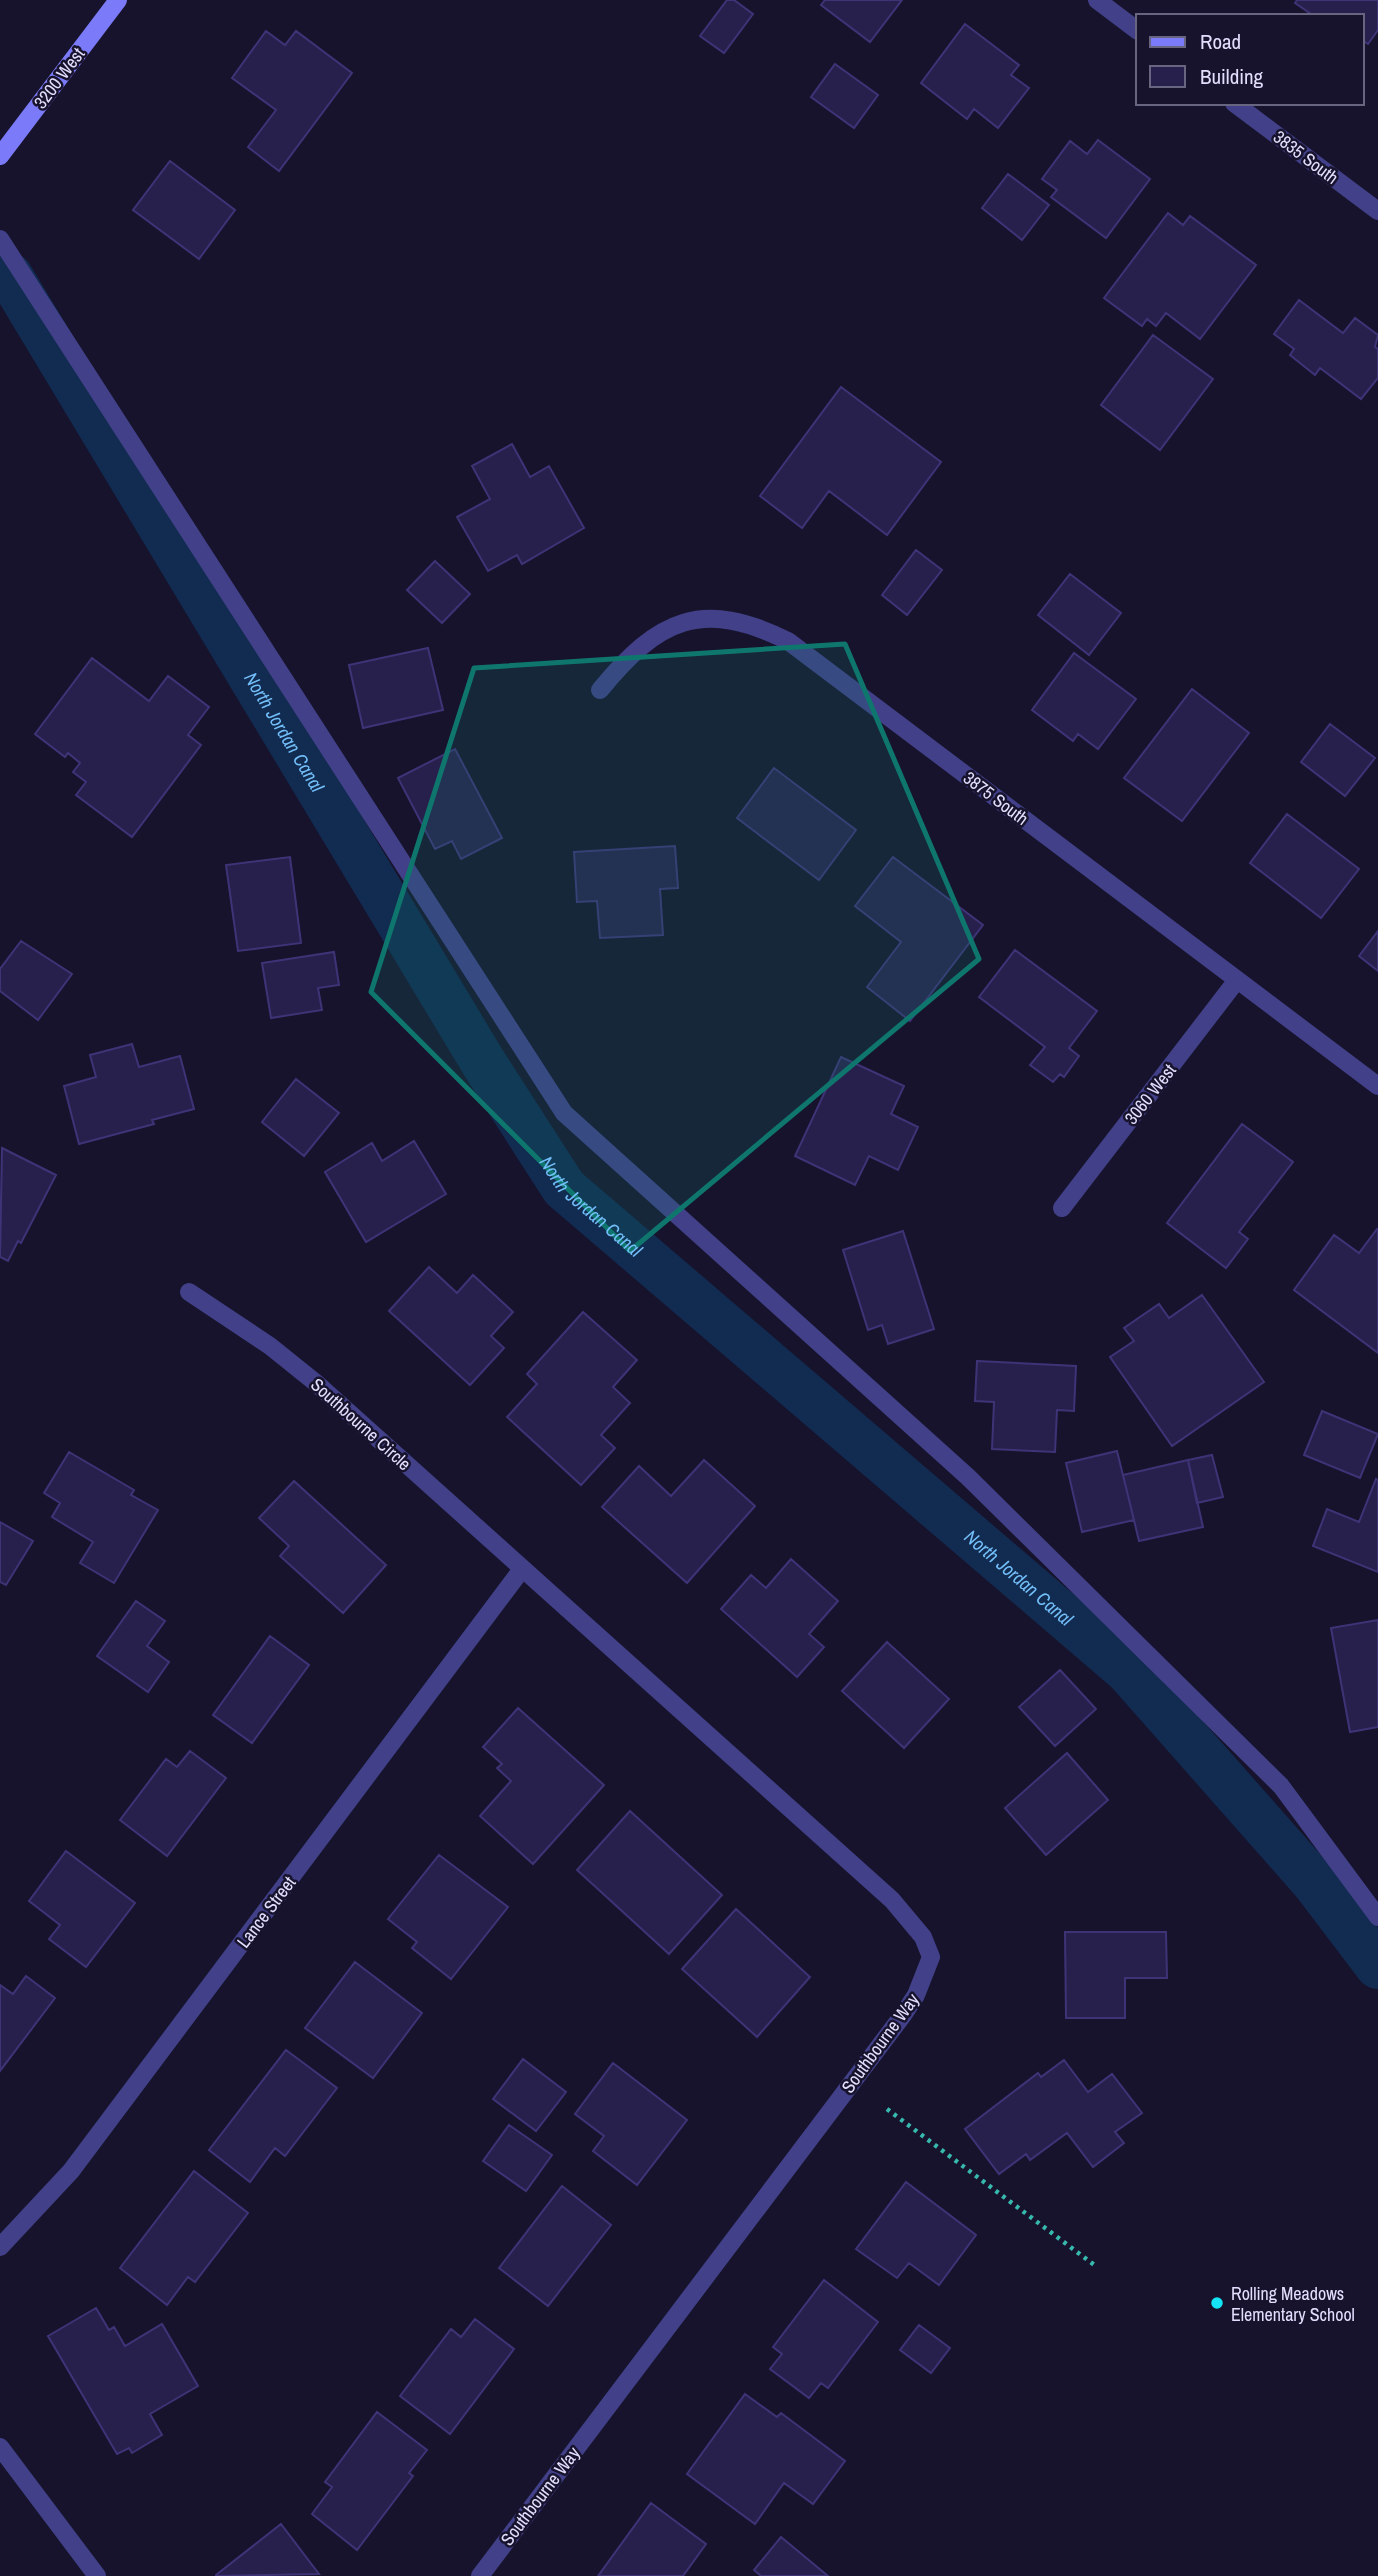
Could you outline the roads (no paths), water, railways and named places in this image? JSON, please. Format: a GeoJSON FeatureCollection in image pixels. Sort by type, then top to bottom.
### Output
{"type":"FeatureCollection","features":[{"type":"Feature","properties":{"kind":"street","name":"3200 West"},"geometry":{"type":"LineString","coordinates":[[0,156],[118,0]]}},
{"type":"Feature","properties":{"kind":"street"},"geometry":{"type":"LineString","coordinates":[[1097,0],[1136,29]]}},
{"type":"Feature","properties":{"kind":"street","name":"3835 South"},"geometry":{"type":"LineString","coordinates":[[1237,105],[1378,211]]}},
{"type":"Feature","properties":{"kind":"street"},"geometry":{"type":"LineString","coordinates":[[0,239],[564,1113],[968,1477],[1261,1766],[1280,1786],[1378,1917]]}},
{"type":"Feature","properties":{"kind":"street","name":"3875 South"},"geometry":{"type":"LineString","coordinates":[[600,691],[645,641],[671,626],[700,619],[729,619],[759,627],[788,641],[1378,1086]]}},
{"type":"Feature","properties":{"kind":"street","name":"3060 West"},"geometry":{"type":"LineString","coordinates":[[1062,1208],[1237,980]]}},
{"type":"Feature","properties":{"kind":"street","name":"Southbourne Circle"},"geometry":{"type":"LineString","coordinates":[[189,1292],[296,1366],[523,1569]]}},
{"type":"Feature","properties":{"kind":"street","name":"Lance Street"},"geometry":{"type":"LineString","coordinates":[[0,2247],[71,2171],[523,1569]]}},
{"type":"Feature","properties":{"kind":"street","name":"Southbourne Way"},"geometry":{"type":"LineString","coordinates":[[480,2576],[903,2015],[921,1984],[931,1957],[923,1937],[892,1900],[523,1569]]}},
{"type":"Feature","properties":{"kind":"street"},"geometry":{"type":"LineString","coordinates":[[0,2446],[97,2576]]}},
{"type":"Feature","properties":{"kind":"waterway","name":"North Jordan Canal"},"geometry":{"type":"LineString","coordinates":[[10,276],[483,1062],[564,1188],[1128,1671],[1315,1883],[1378,1966]]}},
{"type":"Feature","properties":{"kind":"place","name":"Rolling Meadows Elementary School"},"geometry":{"type":"Point","coordinates":[1217,2303]}}]}
